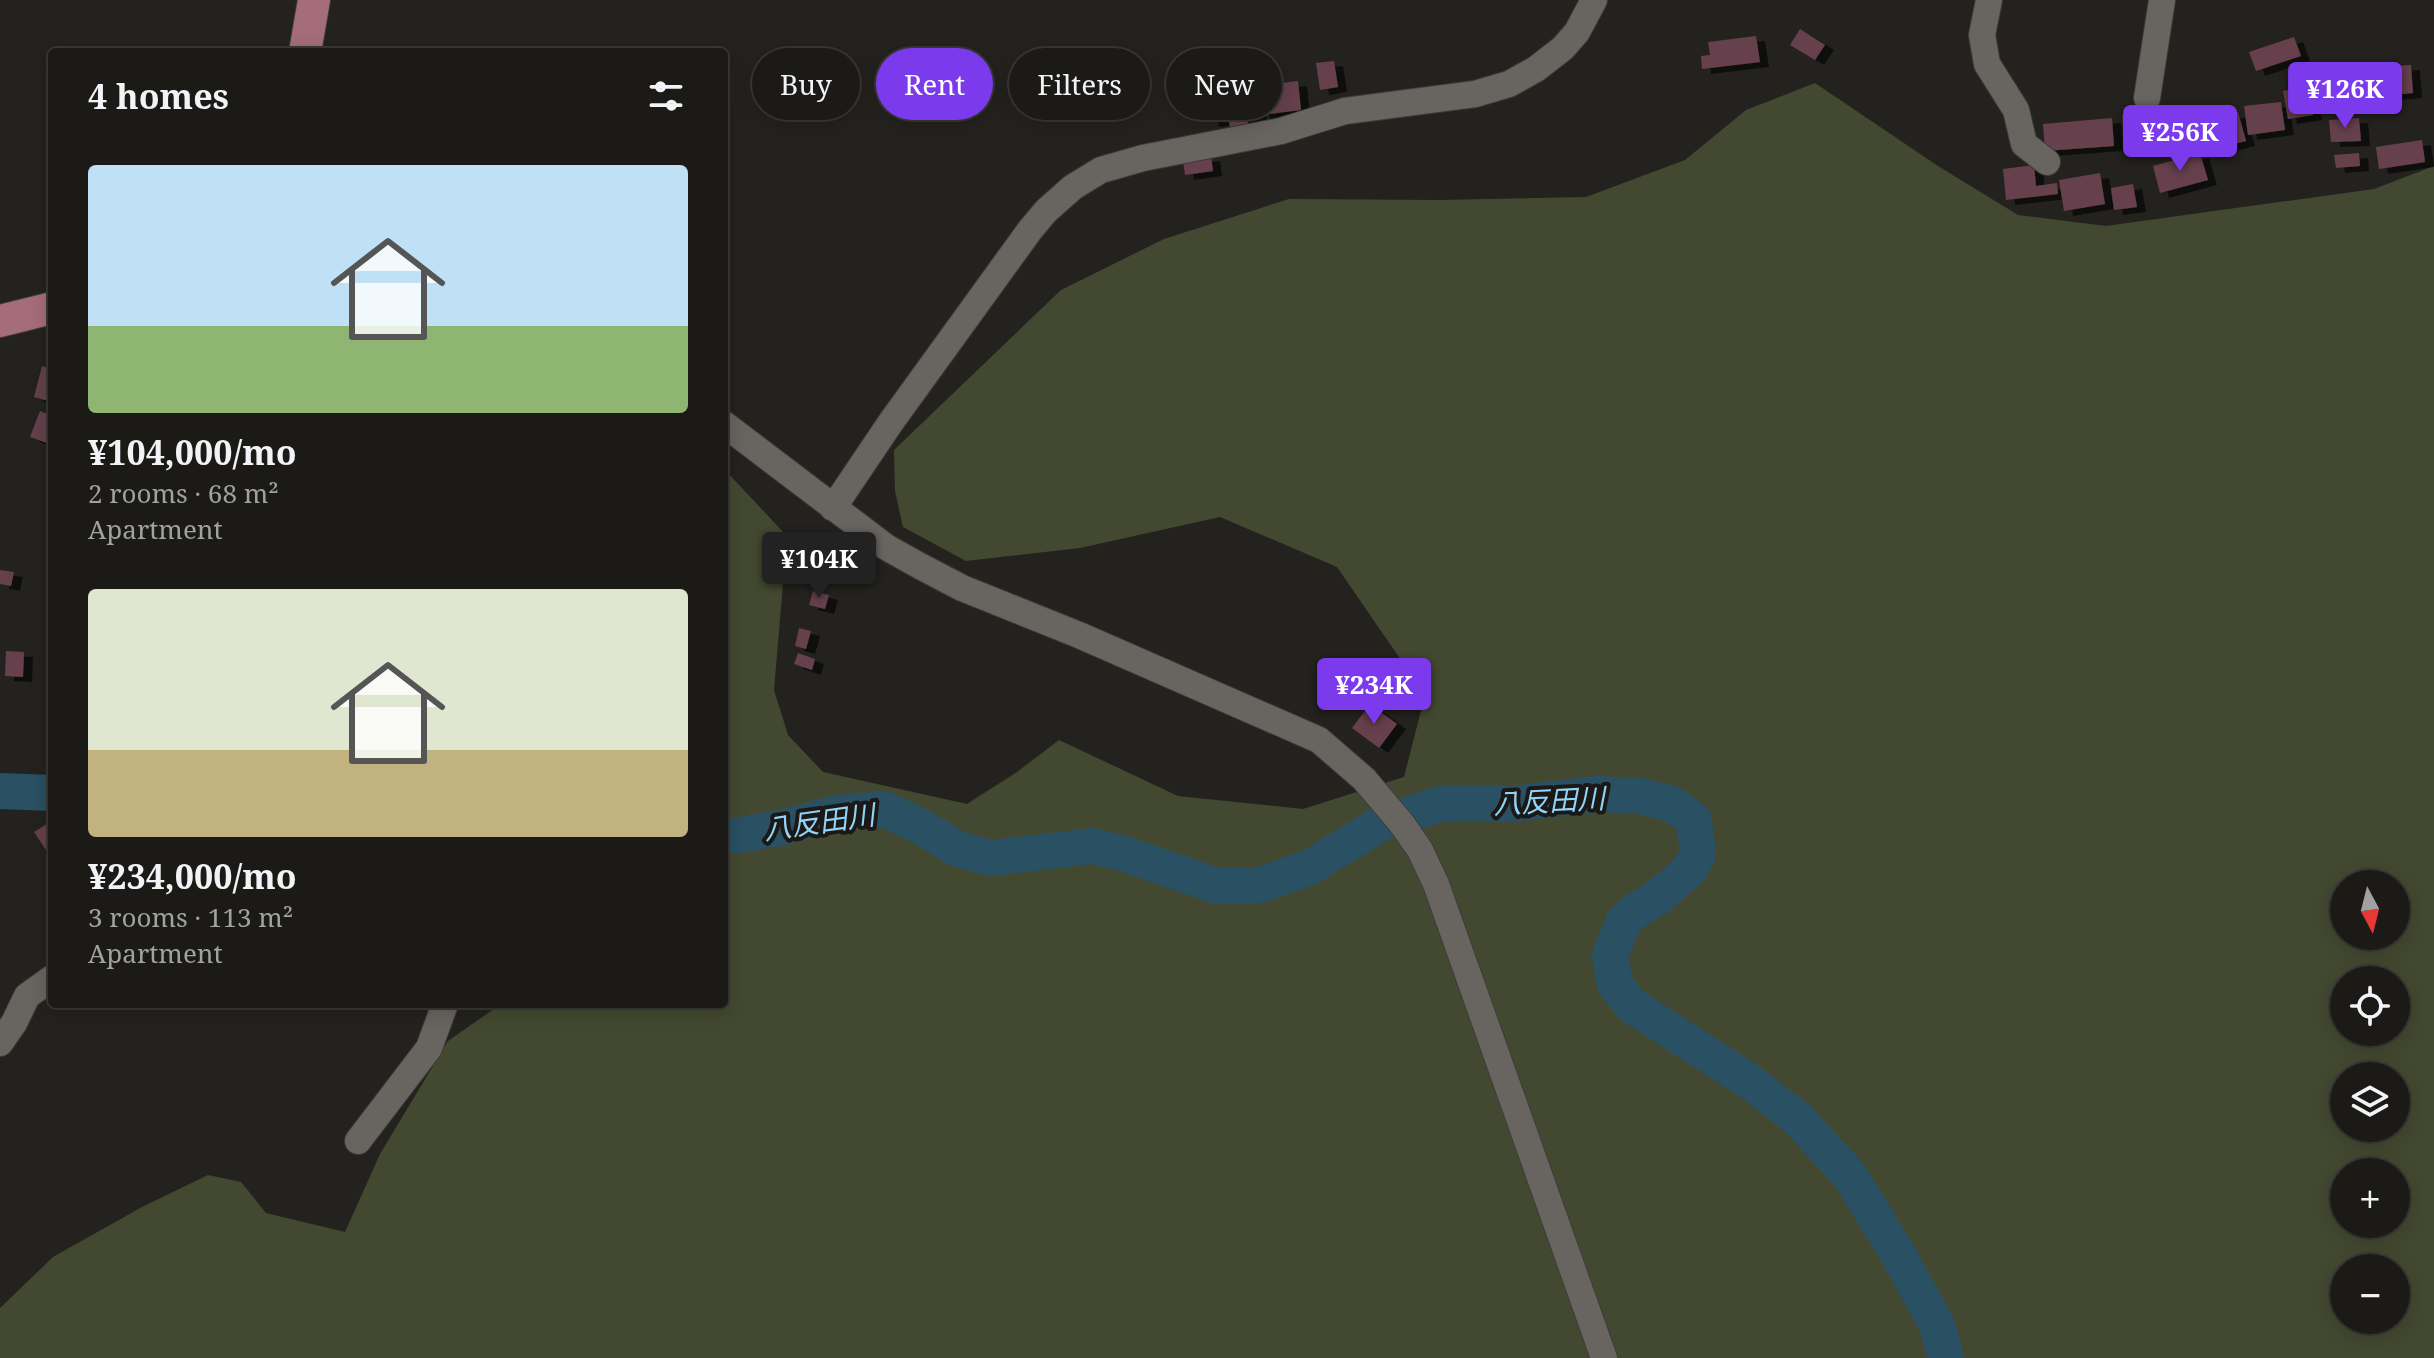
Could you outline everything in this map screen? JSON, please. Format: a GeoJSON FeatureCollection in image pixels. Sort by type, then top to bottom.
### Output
{"type":"FeatureCollection","features":[{"type":"Feature","properties":{"kind":"main road"},"geometry":{"type":"LineString","coordinates":[[306,48],[314,0]]}},
{"type":"Feature","properties":{"kind":"main road"},"geometry":{"type":"LineString","coordinates":[[0,321],[48,309]]}},
{"type":"Feature","properties":{"kind":"street"},"geometry":{"type":"LineString","coordinates":[[833,508],[891,422],[1030,230],[1046,211],[1086,178],[1101,170],[1143,158],[1281,131],[1345,111],[1475,94],[1501,87],[1536,69],[1563,48],[1577,32],[1594,0]]}},
{"type":"Feature","properties":{"kind":"street"},"geometry":{"type":"LineString","coordinates":[[1989,0],[1982,35],[1987,64],[2016,110],[2024,144],[2047,162]]}},
{"type":"Feature","properties":{"kind":"street"},"geometry":{"type":"LineString","coordinates":[[2147,98],[2162,0]]}},
{"type":"Feature","properties":{"kind":"street"},"geometry":{"type":"LineString","coordinates":[[728,427],[886,547],[962,588],[1079,635],[1319,740],[1374,791],[1420,850],[1436,884],[1604,1358]]}},
{"type":"Feature","properties":{"kind":"street"},"geometry":{"type":"LineString","coordinates":[[0,1043],[27,996],[48,981]]}},
{"type":"Feature","properties":{"kind":"street"},"geometry":{"type":"LineString","coordinates":[[358,1141],[429,1048],[444,1008]]}},
{"type":"Feature","properties":{"kind":"green space"},"geometry":{"type":"Polygon","coordinates":[[[1815,83],[1938,166],[2018,215],[2106,226],[2374,189],[2434,166],[2434,1358],[0,1358],[0,1308],[53,1257],[142,1207],[208,1175],[241,1182],[266,1213],[345,1232],[380,1154],[448,1041],[495,1008],[728,1008],[728,473],[787,536],[774,690],[788,735],[823,772],[967,804],[1059,740],[1178,796],[1303,809],[1404,777],[1425,695],[1337,567],[1220,517],[1080,548],[966,561],[903,527],[895,491],[894,450],[1061,290],[1164,239],[1289,199],[1586,197],[1685,160],[1746,110],[1815,83]]]}},
{"type":"Feature","properties":{"kind":"building"},"geometry":{"type":"Polygon","coordinates":[[[1800,29],[1825,45],[1815,60],[1790,45],[1800,29]]]}},
{"type":"Feature","properties":{"kind":"building"},"geometry":{"type":"Polygon","coordinates":[[[1756,36],[1760,62],[1702,69],[1701,56],[1710,55],[1708,42],[1756,36]]]}},
{"type":"Feature","properties":{"kind":"building"},"geometry":{"type":"Polygon","coordinates":[[[2294,37],[2301,56],[2256,71],[2249,52],[2294,37]]]}},
{"type":"Feature","properties":{"kind":"building"},"geometry":{"type":"Polygon","coordinates":[[[1334,61],[1338,87],[1320,90],[1316,63],[1334,61]]]}},
{"type":"Feature","properties":{"kind":"building"},"geometry":{"type":"Polygon","coordinates":[[[2411,65],[2413,93],[2392,95],[2390,66],[2411,65]]]}},
{"type":"Feature","properties":{"kind":"building"},"geometry":{"type":"Polygon","coordinates":[[[2387,68],[2390,93],[2378,94],[2376,70],[2387,68]]]}},
{"type":"Feature","properties":{"kind":"building"},"geometry":{"type":"Polygon","coordinates":[[[1298,81],[1301,110],[1282,112],[1282,83],[1298,81]]]}},
{"type":"Feature","properties":{"kind":"building"},"geometry":{"type":"Polygon","coordinates":[[[2308,86],[2313,115],[2288,119],[2283,91],[2308,86]]]}},
{"type":"Feature","properties":{"kind":"building"},"geometry":{"type":"Polygon","coordinates":[[[2281,102],[2285,130],[2248,135],[2244,106],[2281,102]]]}},
{"type":"Feature","properties":{"kind":"building"},"geometry":{"type":"Polygon","coordinates":[[[2162,112],[2165,142],[2124,145],[2122,115],[2162,112]]]}},
{"type":"Feature","properties":{"kind":"building"},"geometry":{"type":"Polygon","coordinates":[[[2238,112],[2246,141],[2207,151],[2199,123],[2238,112]]]}},
{"type":"Feature","properties":{"kind":"building"},"geometry":{"type":"Polygon","coordinates":[[[2112,118],[2114,146],[2045,151],[2043,124],[2112,118]]]}},
{"type":"Feature","properties":{"kind":"building"},"geometry":{"type":"Polygon","coordinates":[[[2359,118],[2361,141],[2331,142],[2329,120],[2359,118]]]}},
{"type":"Feature","properties":{"kind":"building"},"geometry":{"type":"Polygon","coordinates":[[[1229,120],[1247,120],[1248,124],[1230,127],[1229,120]]]}},
{"type":"Feature","properties":{"kind":"building"},"geometry":{"type":"Polygon","coordinates":[[[2422,140],[2425,162],[2379,169],[2376,147],[2422,140]]]}},
{"type":"Feature","properties":{"kind":"building"},"geometry":{"type":"Polygon","coordinates":[[[2200,153],[2208,180],[2160,193],[2153,166],[2200,153]]]}},
{"type":"Feature","properties":{"kind":"building"},"geometry":{"type":"Polygon","coordinates":[[[2359,153],[2360,166],[2336,168],[2334,155],[2359,153]]]}},
{"type":"Feature","properties":{"kind":"building"},"geometry":{"type":"Polygon","coordinates":[[[1211,156],[1213,171],[1185,175],[1183,160],[1211,156]]]}},
{"type":"Feature","properties":{"kind":"building"},"geometry":{"type":"Polygon","coordinates":[[[2034,165],[2036,186],[2057,183],[2058,194],[2006,200],[2003,169],[2034,165]]]}},
{"type":"Feature","properties":{"kind":"building"},"geometry":{"type":"Polygon","coordinates":[[[2100,173],[2105,204],[2064,211],[2059,180],[2100,173]]]}},
{"type":"Feature","properties":{"kind":"building"},"geometry":{"type":"Polygon","coordinates":[[[2133,184],[2137,207],[2114,210],[2111,188],[2133,184]]]}},
{"type":"Feature","properties":{"kind":"building"},"geometry":{"type":"Polygon","coordinates":[[[42,366],[48,368],[48,401],[34,397],[42,366]]]}},
{"type":"Feature","properties":{"kind":"building"},"geometry":{"type":"Polygon","coordinates":[[[40,411],[48,414],[48,444],[30,437],[40,411]]]}},
{"type":"Feature","properties":{"kind":"building"},"geometry":{"type":"Polygon","coordinates":[[[0,570],[14,572],[11,586],[0,584],[0,570]]]}},
{"type":"Feature","properties":{"kind":"building"},"geometry":{"type":"Polygon","coordinates":[[[813,591],[829,595],[825,609],[809,605],[813,591]]]}},
{"type":"Feature","properties":{"kind":"building"},"geometry":{"type":"Polygon","coordinates":[[[799,628],[811,631],[806,649],[795,646],[799,628]]]}},
{"type":"Feature","properties":{"kind":"building"},"geometry":{"type":"Polygon","coordinates":[[[6,651],[24,652],[23,677],[5,676],[6,651]]]}},
{"type":"Feature","properties":{"kind":"building"},"geometry":{"type":"Polygon","coordinates":[[[798,653],[815,659],[812,670],[794,664],[798,653]]]}},
{"type":"Feature","properties":{"kind":"building"},"geometry":{"type":"Polygon","coordinates":[[[1370,704],[1397,724],[1379,748],[1352,728],[1370,704]]]}},
{"type":"Feature","properties":{"kind":"building"},"geometry":{"type":"Polygon","coordinates":[[[48,825],[48,853],[34,832],[48,825]]]}},
{"type":"Feature","properties":{"kind":"waterway","name":"八反田川"},"geometry":{"type":"LineString","coordinates":[[0,791],[48,793]]}},
{"type":"Feature","properties":{"kind":"waterway","name":"八反田川"},"geometry":{"type":"LineString","coordinates":[[728,835],[780,828],[837,813],[884,809],[958,849],[991,858],[1092,846],[1119,852],[1217,886],[1260,885],[1310,867],[1380,824],[1443,803],[1511,804],[1597,794],[1641,796],[1672,804],[1694,820],[1698,854],[1689,870],[1623,922],[1610,956],[1615,984],[1631,1005],[1749,1081],[1798,1119],[1850,1176],[1937,1325],[1946,1358]]}}]}
